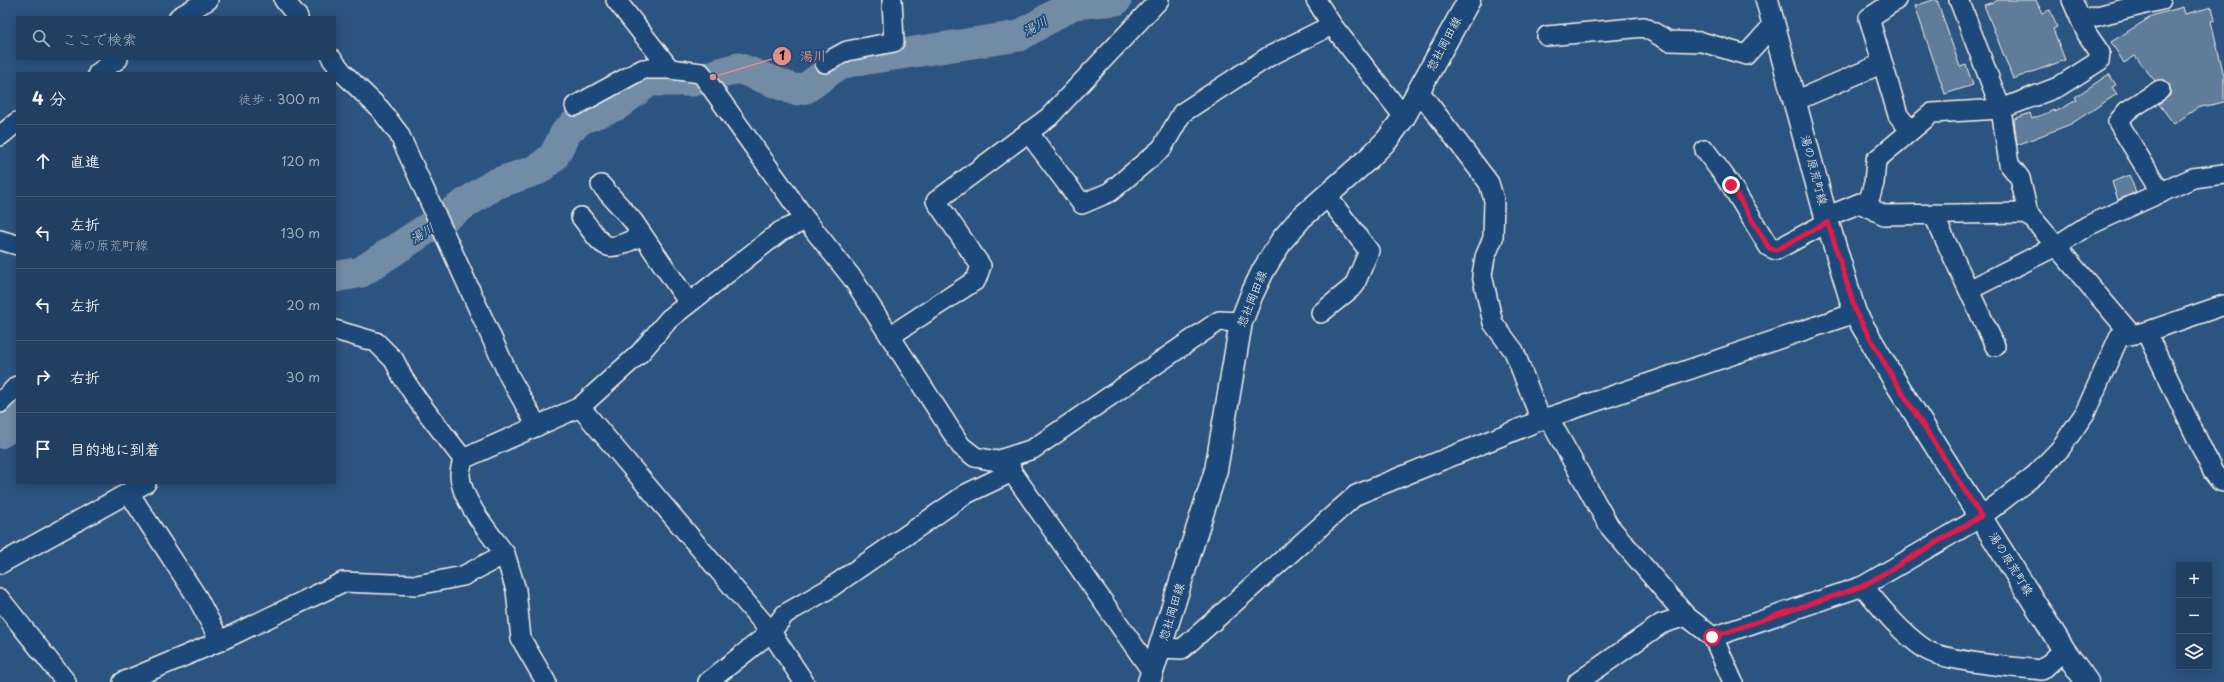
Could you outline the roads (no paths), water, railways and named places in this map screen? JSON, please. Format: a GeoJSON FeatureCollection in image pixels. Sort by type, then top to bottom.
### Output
{"type":"FeatureCollection","features":[{"type":"Feature","properties":{"kind":"main road","name":"惣社岡田線"},"geometry":{"type":"LineString","coordinates":[[1151,678],[1216,470],[1241,322],[1263,271],[1282,240],[1301,218],[1368,160],[1387,140],[1404,117],[1469,0]]}},
{"type":"Feature","properties":{"kind":"main road","name":"湯の原荒町線"},"geometry":{"type":"LineString","coordinates":[[1768,0],[1827,219],[1856,313],[1893,378],[2064,650],[2087,682]]}},
{"type":"Feature","properties":{"kind":"street"},"geometry":{"type":"LineString","coordinates":[[181,16],[208,0]]}},
{"type":"Feature","properties":{"kind":"street"},"geometry":{"type":"LineString","coordinates":[[284,0],[297,16]]}},
{"type":"Feature","properties":{"kind":"street"},"geometry":{"type":"LineString","coordinates":[[616,0],[670,69]]}},
{"type":"Feature","properties":{"kind":"street"},"geometry":{"type":"LineString","coordinates":[[826,63],[847,51],[894,42],[892,0]]}},
{"type":"Feature","properties":{"kind":"street"},"geometry":{"type":"LineString","coordinates":[[890,336],[976,280],[981,266],[936,201],[1049,117],[1159,0]]}},
{"type":"Feature","properties":{"kind":"street"},"geometry":{"type":"LineString","coordinates":[[1316,0],[1332,25],[1404,117]]}},
{"type":"Feature","properties":{"kind":"street"},"geometry":{"type":"LineString","coordinates":[[1896,0],[1869,18],[1898,115],[1910,130]]}},
{"type":"Feature","properties":{"kind":"street"},"geometry":{"type":"LineString","coordinates":[[1959,0],[2001,109],[2009,164],[2020,178],[2028,213],[2056,246],[2138,333],[2213,472],[2220,481],[2224,482]]}},
{"type":"Feature","properties":{"kind":"street"},"geometry":{"type":"LineString","coordinates":[[1867,207],[1874,183],[1876,160],[1932,113],[2001,109],[2058,87],[2099,61],[2100,53],[2087,34],[2072,0]]}},
{"type":"Feature","properties":{"kind":"street"},"geometry":{"type":"LineString","coordinates":[[2081,20],[2161,0]]}},
{"type":"Feature","properties":{"kind":"street"},"geometry":{"type":"LineString","coordinates":[[1547,36],[1644,28],[1669,41],[1702,42],[1746,55],[1774,24]]}},
{"type":"Feature","properties":{"kind":"street"},"geometry":{"type":"LineString","coordinates":[[1028,132],[1082,204],[1110,192],[1162,148],[1182,113],[1268,57],[1332,25]]}},
{"type":"Feature","properties":{"kind":"street"},"geometry":{"type":"LineString","coordinates":[[99,72],[117,60]]}},
{"type":"Feature","properties":{"kind":"street"},"geometry":{"type":"LineString","coordinates":[[332,60],[339,77],[380,109],[399,134],[509,376],[537,426]]}},
{"type":"Feature","properties":{"kind":"street"},"geometry":{"type":"LineString","coordinates":[[1795,101],[1882,64]]}},
{"type":"Feature","properties":{"kind":"street"},"geometry":{"type":"LineString","coordinates":[[575,106],[643,69],[670,69],[701,73],[806,220],[853,279],[961,446],[975,457],[1010,465],[1151,678]]}},
{"type":"Feature","properties":{"kind":"street"},"geometry":{"type":"LineString","coordinates":[[2160,90],[2127,111],[2118,122],[2161,193]]}},
{"type":"Feature","properties":{"kind":"street"},"geometry":{"type":"LineString","coordinates":[[1419,91],[1489,183],[1494,200],[1493,238],[1485,257],[1482,275],[1493,323],[1514,351],[1545,419],[1609,526],[1686,616],[1712,637],[1733,682]]}},
{"type":"Feature","properties":{"kind":"street"},"geometry":{"type":"LineString","coordinates":[[0,136],[16,123]]}},
{"type":"Feature","properties":{"kind":"street"},"geometry":{"type":"LineString","coordinates":[[1705,150],[1731,185],[1769,248],[1776,250],[1827,219],[1860,203],[1884,215],[2028,213]]}},
{"type":"Feature","properties":{"kind":"street"},"geometry":{"type":"LineString","coordinates":[[1969,290],[2056,246],[2087,226],[2193,178],[2224,174]]}},
{"type":"Feature","properties":{"kind":"street"},"geometry":{"type":"LineString","coordinates":[[601,185],[633,221],[689,303]]}},
{"type":"Feature","properties":{"kind":"street"},"geometry":{"type":"LineString","coordinates":[[1321,313],[1354,286],[1369,251],[1326,195]]}},
{"type":"Feature","properties":{"kind":"street"},"geometry":{"type":"LineString","coordinates":[[1933,214],[1995,346]]}},
{"type":"Feature","properties":{"kind":"street"},"geometry":{"type":"LineString","coordinates":[[581,217],[601,242],[608,247],[618,247],[642,235]]}},
{"type":"Feature","properties":{"kind":"street"},"geometry":{"type":"LineString","coordinates":[[463,459],[580,407],[640,354],[668,319],[781,231],[806,220]]}},
{"type":"Feature","properties":{"kind":"street"},"geometry":{"type":"LineString","coordinates":[[0,240],[16,245]]}},
{"type":"Feature","properties":{"kind":"street"},"geometry":{"type":"LineString","coordinates":[[1712,637],[1863,586],[1981,516],[2035,476],[2060,449],[2085,413],[2119,337],[2138,333],[2223,308]]}},
{"type":"Feature","properties":{"kind":"street"},"geometry":{"type":"LineString","coordinates":[[1161,648],[1182,649],[1356,495],[1545,419],[1856,313]]}},
{"type":"Feature","properties":{"kind":"street"},"geometry":{"type":"LineString","coordinates":[[708,682],[771,632],[785,614],[830,588],[1219,321],[1241,322]]}},
{"type":"Feature","properties":{"kind":"street"},"geometry":{"type":"LineString","coordinates":[[336,330],[376,342],[394,360],[403,378],[419,402],[463,459],[460,475],[465,492],[475,512],[505,554],[516,590],[521,639],[546,682]]}},
{"type":"Feature","properties":{"kind":"street"},"geometry":{"type":"LineString","coordinates":[[0,403],[16,387]]}},
{"type":"Feature","properties":{"kind":"street"},"geometry":{"type":"LineString","coordinates":[[580,407],[771,632],[804,682]]}},
{"type":"Feature","properties":{"kind":"street"},"geometry":{"type":"LineString","coordinates":[[0,564],[144,484]]}},
{"type":"Feature","properties":{"kind":"street"},"geometry":{"type":"LineString","coordinates":[[129,493],[197,597],[220,641]]}},
{"type":"Feature","properties":{"kind":"street"},"geometry":{"type":"LineString","coordinates":[[123,682],[220,641],[343,582],[417,585],[463,576],[505,554]]}},
{"type":"Feature","properties":{"kind":"street"},"geometry":{"type":"LineString","coordinates":[[1863,586],[1894,624],[1926,650],[1950,658],[2042,670],[2064,650]]}},
{"type":"Feature","properties":{"kind":"street"},"geometry":{"type":"LineString","coordinates":[[0,599],[66,682]]}},
{"type":"Feature","properties":{"kind":"street"},"geometry":{"type":"LineString","coordinates":[[1578,682],[1661,624],[1686,616]]}},
{"type":"Feature","properties":{"kind":"waterway","name":"湯川"},"geometry":{"type":"LineString","coordinates":[[336,277],[361,272],[495,184],[539,169],[554,156],[566,132],[581,119],[617,105],[649,81],[693,81],[738,68],[795,90],[806,88],[835,67],[848,62],[1019,36],[1073,4],[1116,0]]}},
{"type":"Feature","properties":{"kind":"waterway","name":"湯川"},"geometry":{"type":"LineString","coordinates":[[0,433],[8,428],[16,417]]}},
{"type":"Feature","properties":{"kind":"place","name":"湯川"},"geometry":{"type":"Point","coordinates":[713,77]}}]}
